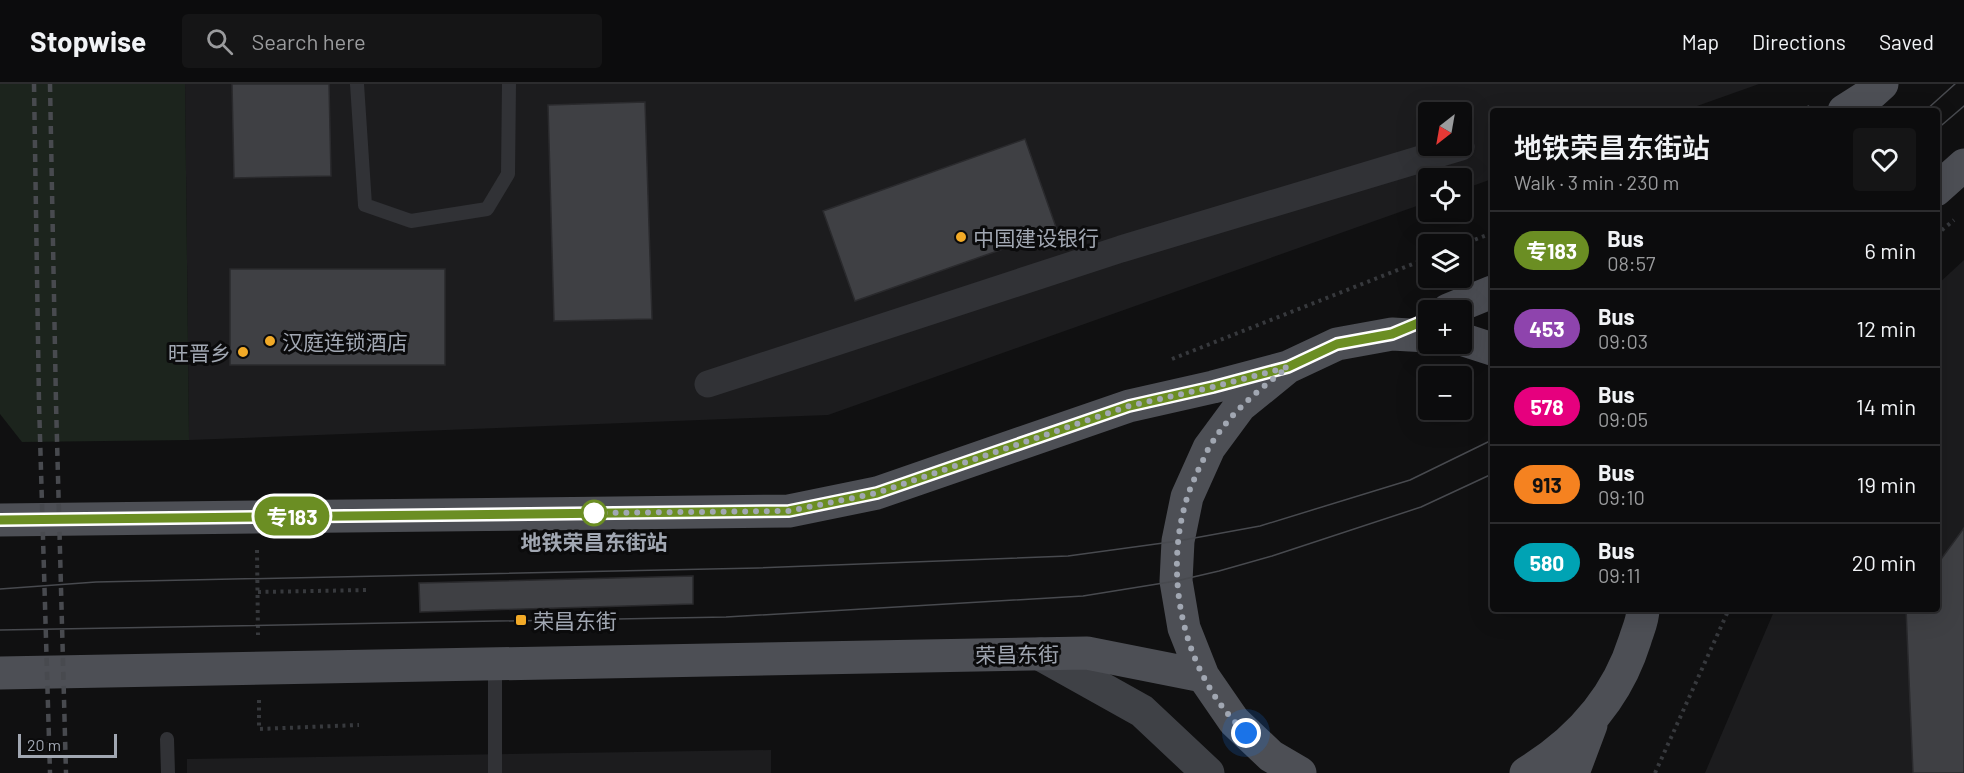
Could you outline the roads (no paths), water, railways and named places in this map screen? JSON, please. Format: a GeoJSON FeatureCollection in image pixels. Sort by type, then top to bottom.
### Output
{"type":"FeatureCollection","features":[{"type":"Feature","properties":{"kind":"main road"},"geometry":{"type":"LineString","coordinates":[[1849,108],[1882,84]]}},
{"type":"Feature","properties":{"kind":"main road"},"geometry":{"type":"LineString","coordinates":[[1940,186],[1964,165]]}},
{"type":"Feature","properties":{"kind":"main road"},"geometry":{"type":"LineString","coordinates":[[1472,300],[1490,293]]}},
{"type":"Feature","properties":{"kind":"main road"},"geometry":{"type":"LineString","coordinates":[[0,520],[789,511],[877,493],[1129,406],[1288,367],[1337,344],[1392,334],[1418,323]]}},
{"type":"Feature","properties":{"kind":"main road"},"geometry":{"type":"LineString","coordinates":[[1392,334],[1418,335]]}},
{"type":"Feature","properties":{"kind":"main road"},"geometry":{"type":"LineString","coordinates":[[1472,343],[1490,348]]}},
{"type":"Feature","properties":{"kind":"main road"},"geometry":{"type":"LineString","coordinates":[[1288,367],[1240,406],[1209,448],[1187,497],[1178,541],[1176,581],[1184,628],[1203,676],[1234,721],[1271,756],[1300,773]]}},
{"type":"Feature","properties":{"kind":"main road"},"geometry":{"type":"LineString","coordinates":[[1573,773],[1594,718],[1628,663],[1644,612]]}},
{"type":"Feature","properties":{"kind":"main road","name":"荣昌东街"},"geometry":{"type":"LineString","coordinates":[[0,673],[1088,653],[1203,676]]}},
{"type":"Feature","properties":{"kind":"main road"},"geometry":{"type":"LineString","coordinates":[[1526,773],[1553,757],[1594,718]]}},
{"type":"Feature","properties":{"kind":"street"},"geometry":{"type":"LineString","coordinates":[[708,384],[1121,249],[1431,156]]}},
{"type":"Feature","properties":{"kind":"street"},"geometry":{"type":"LineString","coordinates":[[1040,654],[1142,711],[1208,773]]}},
{"type":"Feature","properties":{"kind":"lane"},"geometry":{"type":"LineString","coordinates":[[357,84],[365,205],[411,221],[488,209],[508,174],[509,84]]}},
{"type":"Feature","properties":{"kind":"lane"},"geometry":{"type":"LineString","coordinates":[[495,664],[495,773]]}},
{"type":"Feature","properties":{"kind":"lane"},"geometry":{"type":"LineString","coordinates":[[167,739],[168,773]]}},
{"type":"Feature","properties":{"kind":"tram line"},"geometry":{"type":"LineString","coordinates":[[1928,108],[1955,84]]}},
{"type":"Feature","properties":{"kind":"tram line"},"geometry":{"type":"LineString","coordinates":[[1940,127],[1964,106]]}},
{"type":"Feature","properties":{"kind":"tram line"},"geometry":{"type":"LineString","coordinates":[[0,589],[96,582],[758,568],[1068,556],[1178,541],[1260,526],[1410,480],[1490,441]]}},
{"type":"Feature","properties":{"kind":"tram line"},"geometry":{"type":"LineString","coordinates":[[0,630],[726,617],[1083,596],[1176,581],[1272,556],[1421,507],[1490,475]]}},
{"type":"Feature","properties":{"kind":"railway"},"geometry":{"type":"LineString","coordinates":[[34,84],[39,403],[50,773]]}},
{"type":"Feature","properties":{"kind":"railway"},"geometry":{"type":"LineString","coordinates":[[50,84],[66,773]]}},
{"type":"Feature","properties":{"kind":"place","name":"中国建设银行"},"geometry":{"type":"Point","coordinates":[961,237]}},
{"type":"Feature","properties":{"kind":"place","name":"汉庭连锁酒店"},"geometry":{"type":"Point","coordinates":[270,341]}},
{"type":"Feature","properties":{"kind":"place","name":"旺晋乡"},"geometry":{"type":"Point","coordinates":[243,352]}},
{"type":"Feature","properties":{"kind":"place","name":"地铁荣昌东街站"},"geometry":{"type":"Point","coordinates":[594,513]}},
{"type":"Feature","properties":{"kind":"place","name":"荣昌东街"},"geometry":{"type":"Point","coordinates":[521,620]}}]}
